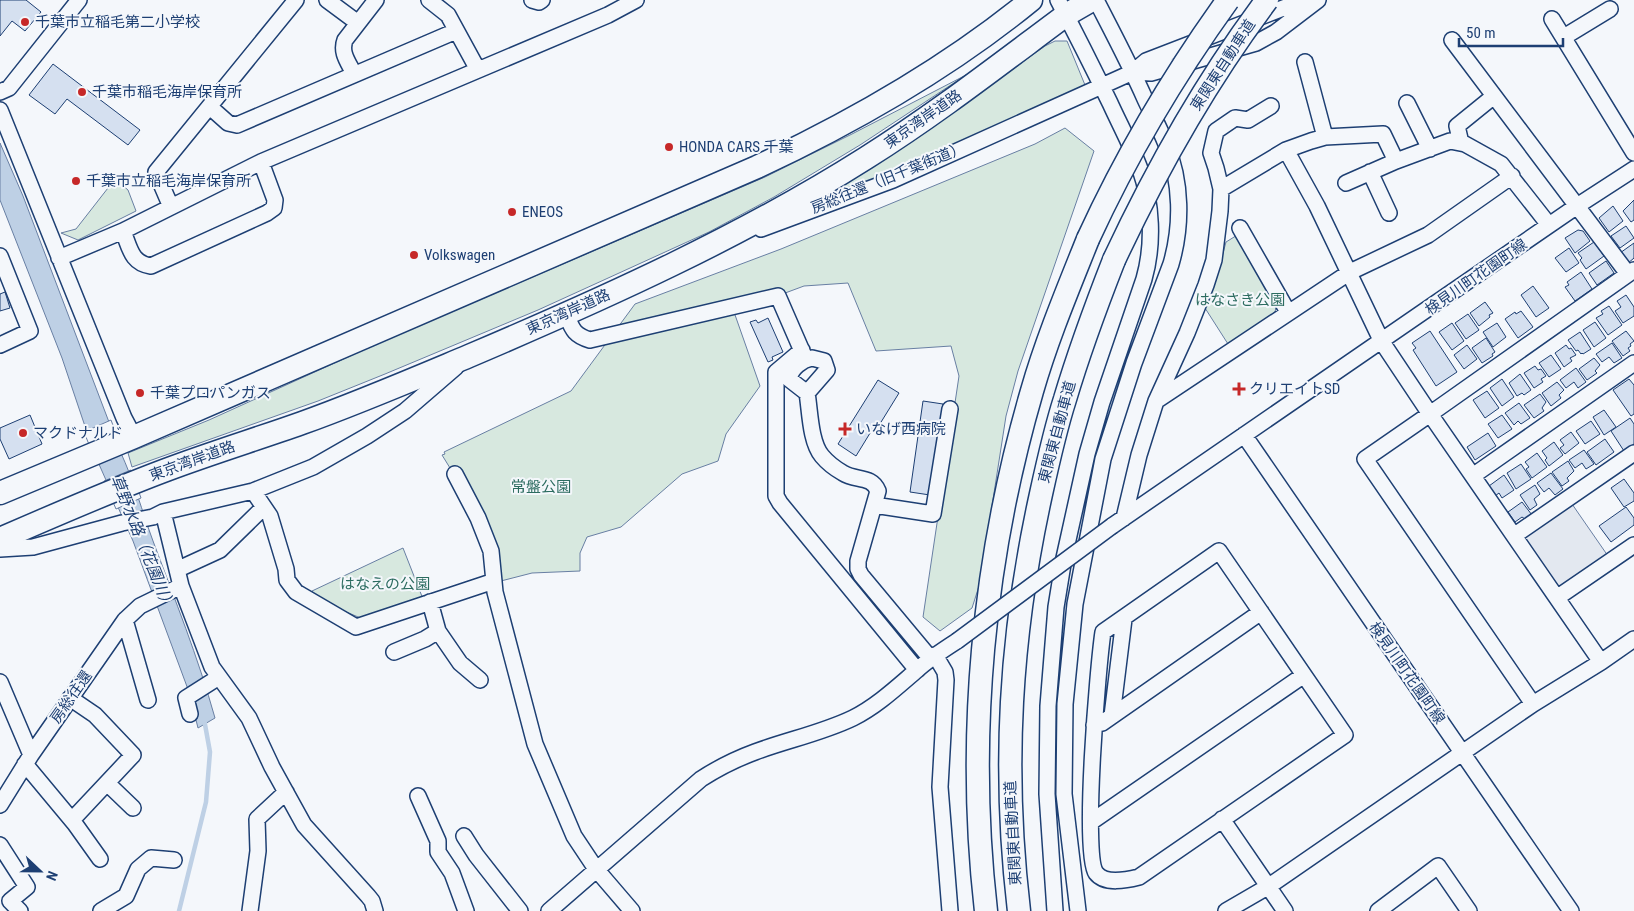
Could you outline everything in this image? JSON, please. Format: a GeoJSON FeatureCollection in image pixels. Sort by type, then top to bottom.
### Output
{"type":"FeatureCollection","features":[{"type":"Feature","properties":{"kind":"highway"},"geometry":{"type":"LineString","coordinates":[[0,493],[115,445],[798,148],[914,82],[958,54],[1031,0]]}},
{"type":"Feature","properties":{"kind":"highway","name":"東京湾岸道路"},"geometry":{"type":"LineString","coordinates":[[0,539],[123,487],[303,422],[469,356],[566,314],[671,264],[767,216],[865,159],[917,125],[1062,7],[1094,0]]}},
{"type":"Feature","properties":{"kind":"highway"},"geometry":{"type":"LineString","coordinates":[[986,911],[978,812],[979,689],[993,567],[1004,507],[1032,391],[1050,337],[1088,239],[1119,175],[1177,73],[1228,0]]}},
{"type":"Feature","properties":{"kind":"highway","name":"東関東自動車道"},"geometry":{"type":"LineString","coordinates":[[1019,911],[1013,863],[1009,747],[1018,629],[1026,570],[1050,455],[1064,400],[1114,260],[1148,190],[1191,114],[1238,38],[1267,0]]}},
{"type":"Feature","properties":{"kind":"street"},"geometry":{"type":"LineString","coordinates":[[0,92],[9,88],[79,0]]}},
{"type":"Feature","properties":{"kind":"street"},"geometry":{"type":"LineString","coordinates":[[171,208],[156,172],[296,0]]}},
{"type":"Feature","properties":{"kind":"street"},"geometry":{"type":"LineString","coordinates":[[327,0],[358,24]]}},
{"type":"Feature","properties":{"kind":"street"},"geometry":{"type":"LineString","coordinates":[[354,74],[342,46],[376,0]]}},
{"type":"Feature","properties":{"kind":"street"},"geometry":{"type":"LineString","coordinates":[[429,0],[448,15],[478,70]]}},
{"type":"Feature","properties":{"kind":"street"},"geometry":{"type":"LineString","coordinates":[[532,0],[539,2],[542,0]]}},
{"type":"Feature","properties":{"kind":"street"},"geometry":{"type":"LineString","coordinates":[[59,258],[123,231],[262,162],[608,15],[636,0]]}},
{"type":"Feature","properties":{"kind":"street"},"geometry":{"type":"LineString","coordinates":[[1078,911],[1064,794],[1065,704],[1075,604],[1103,460],[1134,363],[1171,264],[1175,250],[1178,222],[1177,185],[1167,146],[1133,72],[1094,0]]}},
{"type":"Feature","properties":{"kind":"street"},"geometry":{"type":"LineString","coordinates":[[1133,72],[1146,61],[1304,0]]}},
{"type":"Feature","properties":{"kind":"street"},"geometry":{"type":"LineString","coordinates":[[1133,72],[1151,73],[1256,43],[1276,32],[1318,0]]}},
{"type":"Feature","properties":{"kind":"street"},"geometry":{"type":"LineString","coordinates":[[1055,911],[1047,794],[1048,706],[1056,607],[1064,558],[1087,454],[1102,402],[1144,279],[1149,262],[1150,248],[1150,218],[1140,169],[1102,86],[1062,7]]}},
{"type":"Feature","properties":{"kind":"street"},"geometry":{"type":"LineString","coordinates":[[1564,37],[1610,9]]}},
{"type":"Feature","properties":{"kind":"street"},"geometry":{"type":"LineString","coordinates":[[1552,19],[1634,153]]}},
{"type":"Feature","properties":{"kind":"street"},"geometry":{"type":"LineString","coordinates":[[210,106],[228,123],[237,125],[456,31]]}},
{"type":"Feature","properties":{"kind":"street"},"geometry":{"type":"LineString","coordinates":[[1452,40],[1577,206],[1631,272],[1365,459],[1533,704]]}},
{"type":"Feature","properties":{"kind":"street"},"geometry":{"type":"LineString","coordinates":[[1305,62],[1325,137]]}},
{"type":"Feature","properties":{"kind":"street","name":"房総往還（旧千葉街道）"},"geometry":{"type":"LineString","coordinates":[[671,264],[893,180],[1133,72]]}},
{"type":"Feature","properties":{"kind":"street"},"geometry":{"type":"LineString","coordinates":[[1461,143],[1457,126],[1494,96]]}},
{"type":"Feature","properties":{"kind":"street"},"geometry":{"type":"LineString","coordinates":[[1407,103],[1430,149]]}},
{"type":"Feature","properties":{"kind":"street"},"geometry":{"type":"LineString","coordinates":[[1118,522],[1156,401],[1187,333],[1214,260],[1218,236],[1220,189],[1211,153],[1216,131],[1235,118],[1248,120],[1272,106]]}},
{"type":"Feature","properties":{"kind":"street"},"geometry":{"type":"LineString","coordinates":[[0,110],[124,418],[115,445]]}},
{"type":"Feature","properties":{"kind":"street"},"geometry":{"type":"LineString","coordinates":[[1220,189],[1286,150],[1325,137],[1383,134],[1396,161]]}},
{"type":"Feature","properties":{"kind":"street"},"geometry":{"type":"LineString","coordinates":[[1346,183],[1396,161],[1450,141],[1461,143],[1501,164],[1550,225]]}},
{"type":"Feature","properties":{"kind":"street"},"geometry":{"type":"LineString","coordinates":[[1286,150],[1317,206],[1382,342],[1601,662]]}},
{"type":"Feature","properties":{"kind":"street"},"geometry":{"type":"LineString","coordinates":[[123,231],[135,260],[142,265],[151,266],[267,213],[274,208],[275,200],[262,162]]}},
{"type":"Feature","properties":{"kind":"street","name":"検見川町花園町線"},"geometry":{"type":"LineString","coordinates":[[550,911],[596,869],[708,774],[724,764],[754,752],[832,727],[867,710],[895,690],[933,657],[1118,522],[1577,206],[1634,169]]}},
{"type":"Feature","properties":{"kind":"street"},"geometry":{"type":"LineString","coordinates":[[1370,172],[1389,213]]}},
{"type":"Feature","properties":{"kind":"street"},"geometry":{"type":"LineString","coordinates":[[1156,401],[1350,272],[1428,236],[1512,176]]}},
{"type":"Feature","properties":{"kind":"street"},"geometry":{"type":"LineString","coordinates":[[1240,228],[1288,312]]}},
{"type":"Feature","properties":{"kind":"street"},"geometry":{"type":"LineString","coordinates":[[0,256],[4,275],[30,331],[0,345]]}},
{"type":"Feature","properties":{"kind":"street"},"geometry":{"type":"LineString","coordinates":[[566,314],[573,330],[579,337],[590,340],[778,296],[804,354],[824,361],[827,370],[807,392]]}},
{"type":"Feature","properties":{"kind":"street"},"geometry":{"type":"LineString","coordinates":[[804,354],[790,374],[789,379],[807,392],[813,437],[821,455],[842,473],[869,480],[876,484],[878,491],[858,561],[858,569],[861,576],[945,672],[940,787],[950,911]]}},
{"type":"Feature","properties":{"kind":"street"},"geometry":{"type":"LineString","coordinates":[[804,354],[776,372],[776,496],[780,504],[917,670]]}},
{"type":"Feature","properties":{"kind":"street"},"geometry":{"type":"LineString","coordinates":[[0,549],[33,547],[254,491],[313,467],[367,436],[405,411],[469,356]]}},
{"type":"Feature","properties":{"kind":"street"},"geometry":{"type":"LineString","coordinates":[[1474,475],[1634,363]]}},
{"type":"Feature","properties":{"kind":"street"},"geometry":{"type":"LineString","coordinates":[[874,505],[933,514],[950,409]]}},
{"type":"Feature","properties":{"kind":"street","name":"検見川町花園町線"},"geometry":{"type":"LineString","coordinates":[[1244,435],[1570,911]]}},
{"type":"Feature","properties":{"kind":"street"},"geometry":{"type":"LineString","coordinates":[[1515,536],[1634,453]]}},
{"type":"Feature","properties":{"kind":"street"},"geometry":{"type":"LineString","coordinates":[[455,474],[478,518],[491,551],[495,592],[535,744],[574,836],[596,869],[632,911]]}},
{"type":"Feature","properties":{"kind":"street"},"geometry":{"type":"LineString","coordinates":[[254,491],[270,516],[286,569],[287,580],[296,592],[356,627],[494,581]]}},
{"type":"Feature","properties":{"kind":"street"},"geometry":{"type":"LineString","coordinates":[[183,567],[220,550],[264,507]]}},
{"type":"Feature","properties":{"kind":"street"},"geometry":{"type":"LineString","coordinates":[[158,514],[177,588],[212,667],[213,681],[249,718],[304,825],[368,896],[372,901],[375,911]]}},
{"type":"Feature","properties":{"kind":"street"},"geometry":{"type":"LineString","coordinates":[[1558,597],[1634,545]]}},
{"type":"Feature","properties":{"kind":"street"},"geometry":{"type":"LineString","coordinates":[[1219,551],[1345,735],[1139,877],[1122,881],[1103,879],[1097,875],[1093,867],[1091,822],[1094,724],[1103,632],[1124,619],[1219,551]]}},
{"type":"Feature","properties":{"kind":"street","name":"房総往還"},"geometry":{"type":"LineString","coordinates":[[0,805],[28,760],[125,620],[140,606],[177,588]]}},
{"type":"Feature","properties":{"kind":"street"},"geometry":{"type":"LineString","coordinates":[[430,602],[438,631],[460,663],[480,680]]}},
{"type":"Feature","properties":{"kind":"street"},"geometry":{"type":"LineString","coordinates":[[1094,724],[1102,723],[1261,612]]}},
{"type":"Feature","properties":{"kind":"street"},"geometry":{"type":"LineString","coordinates":[[1112,716],[1124,619]]}},
{"type":"Feature","properties":{"kind":"street"},"geometry":{"type":"LineString","coordinates":[[125,620],[148,700]]}},
{"type":"Feature","properties":{"kind":"street"},"geometry":{"type":"LineString","coordinates":[[394,652],[425,640],[438,631]]}},
{"type":"Feature","properties":{"kind":"street"},"geometry":{"type":"LineString","coordinates":[[1226,911],[1269,886],[1533,704],[1634,640]]}},
{"type":"Feature","properties":{"kind":"street"},"geometry":{"type":"LineString","coordinates":[[1091,822],[1304,675]]}},
{"type":"Feature","properties":{"kind":"street"},"geometry":{"type":"LineString","coordinates":[[190,714],[186,698],[213,681]]}},
{"type":"Feature","properties":{"kind":"street"},"geometry":{"type":"LineString","coordinates":[[0,682],[28,760],[100,859]]}},
{"type":"Feature","properties":{"kind":"street"},"geometry":{"type":"LineString","coordinates":[[70,698],[95,715],[133,755],[72,820]]}},
{"type":"Feature","properties":{"kind":"street"},"geometry":{"type":"LineString","coordinates":[[107,783],[133,808]]}},
{"type":"Feature","properties":{"kind":"street"},"geometry":{"type":"LineString","coordinates":[[250,911],[258,851],[257,819],[286,792]]}},
{"type":"Feature","properties":{"kind":"street"},"geometry":{"type":"LineString","coordinates":[[418,796],[438,841],[438,852],[452,873],[466,911]]}},
{"type":"Feature","properties":{"kind":"street"},"geometry":{"type":"LineString","coordinates":[[1222,819],[1286,911]]}},
{"type":"Feature","properties":{"kind":"street"},"geometry":{"type":"LineString","coordinates":[[464,836],[476,856],[520,911]]}},
{"type":"Feature","properties":{"kind":"street"},"geometry":{"type":"LineString","coordinates":[[0,845],[27,887],[10,901],[20,911]]}},
{"type":"Feature","properties":{"kind":"street"},"geometry":{"type":"LineString","coordinates":[[101,911],[126,896],[138,869],[152,858],[174,860]]}},
{"type":"Feature","properties":{"kind":"street"},"geometry":{"type":"LineString","coordinates":[[1378,911],[1438,866],[1470,911]]}},
{"type":"Feature","properties":{"kind":"green space"},"geometry":{"type":"Polygon","coordinates":[[[1055,41],[1067,41],[1085,85],[901,170],[866,183],[845,188],[844,182],[934,126],[1045,46],[1055,41]]]}},
{"type":"Feature","properties":{"kind":"green space"},"geometry":{"type":"Polygon","coordinates":[[[966,75],[860,145],[774,197],[709,232],[538,310],[385,374],[318,401],[132,467],[128,453],[209,420],[372,346],[765,177],[966,75]]]}},
{"type":"Feature","properties":{"kind":"green space","name":"常盤公園"},"geometry":{"type":"Polygon","coordinates":[[[1065,128],[1094,151],[1018,371],[1006,416],[980,583],[972,608],[940,631],[923,617],[959,376],[951,346],[876,351],[848,283],[804,286],[734,312],[760,386],[726,434],[718,461],[682,474],[621,527],[587,537],[580,553],[580,571],[532,573],[497,582],[495,541],[442,455],[445,454],[444,452],[571,391],[635,304],[781,249],[1035,144],[1065,128]]]}},
{"type":"Feature","properties":{"kind":"green space"},"geometry":{"type":"Polygon","coordinates":[[[115,179],[128,190],[136,211],[78,240],[61,233],[76,229],[115,179]]]}},
{"type":"Feature","properties":{"kind":"green space","name":"はなさき公園"},"geometry":{"type":"Polygon","coordinates":[[[1239,234],[1277,303],[1275,312],[1228,344],[1205,308],[1215,283],[1226,242],[1239,234]]]}},
{"type":"Feature","properties":{"kind":"green space","name":"はなえの公園"},"geometry":{"type":"Polygon","coordinates":[[[403,548],[423,599],[363,619],[320,601],[312,591],[403,548]]]}},
{"type":"Feature","properties":{"kind":"shaded area"},"geometry":{"type":"Polygon","coordinates":[[[1572,504],[1608,556],[1562,586],[1556,585],[1525,541],[1526,535],[1572,504]]]}},
{"type":"Feature","properties":{"kind":"water"},"geometry":{"type":"Polygon","coordinates":[[[0,143],[23,196],[130,474],[201,673],[215,718],[198,728],[189,692],[133,541],[94,453],[62,358],[0,200],[0,143]]]}},
{"type":"Feature","properties":{"kind":"pier"},"geometry":{"type":"Polygon","coordinates":[[[111,420],[123,452],[90,447],[84,432],[111,420]]]}},
{"type":"Feature","properties":{"kind":"pier"},"geometry":{"type":"Polygon","coordinates":[[[131,470],[141,498],[116,509],[104,481],[131,470]]]}},
{"type":"Feature","properties":{"kind":"building"},"geometry":{"type":"Polygon","coordinates":[[[0,0],[26,0],[41,12],[25,31],[12,21],[0,36],[0,0]]]}},
{"type":"Feature","properties":{"kind":"building"},"geometry":{"type":"Polygon","coordinates":[[[53,64],[140,130],[128,145],[67,99],[55,114],[29,95],[53,64]]]}},
{"type":"Feature","properties":{"kind":"building"},"geometry":{"type":"Polygon","coordinates":[[[1634,200],[1634,220],[1631,222],[1623,211],[1634,200]]]}},
{"type":"Feature","properties":{"kind":"building"},"geometry":{"type":"Polygon","coordinates":[[[1613,206],[1623,221],[1609,232],[1599,218],[1613,206]]]}},
{"type":"Feature","properties":{"kind":"building"},"geometry":{"type":"Polygon","coordinates":[[[1626,226],[1634,238],[1620,248],[1611,236],[1626,226]]]}},
{"type":"Feature","properties":{"kind":"building"},"geometry":{"type":"Polygon","coordinates":[[[1578,230],[1583,231],[1590,241],[1575,253],[1565,238],[1578,230]]]}},
{"type":"Feature","properties":{"kind":"building"},"geometry":{"type":"Polygon","coordinates":[[[1594,242],[1604,256],[1586,269],[1578,253],[1594,242]]]}},
{"type":"Feature","properties":{"kind":"building"},"geometry":{"type":"Polygon","coordinates":[[[1634,243],[1634,258],[1627,264],[1620,253],[1634,243]]]}},
{"type":"Feature","properties":{"kind":"building"},"geometry":{"type":"Polygon","coordinates":[[[1569,248],[1579,263],[1566,272],[1555,258],[1569,248]]]}},
{"type":"Feature","properties":{"kind":"building"},"geometry":{"type":"Polygon","coordinates":[[[1606,261],[1614,273],[1597,285],[1589,273],[1606,261]]]}},
{"type":"Feature","properties":{"kind":"building"},"geometry":{"type":"Polygon","coordinates":[[[1581,272],[1592,289],[1575,301],[1565,287],[1569,285],[1567,282],[1581,272]]]}},
{"type":"Feature","properties":{"kind":"building"},"geometry":{"type":"Polygon","coordinates":[[[1533,286],[1549,308],[1536,317],[1521,295],[1533,286]]]}},
{"type":"Feature","properties":{"kind":"building"},"geometry":{"type":"Polygon","coordinates":[[[5,292],[10,308],[0,311],[0,294],[5,292]]]}},
{"type":"Feature","properties":{"kind":"building"},"geometry":{"type":"Polygon","coordinates":[[[1626,295],[1634,307],[1634,316],[1623,323],[1615,311],[1621,307],[1617,301],[1626,295]]]}},
{"type":"Feature","properties":{"kind":"building"},"geometry":{"type":"Polygon","coordinates":[[[1485,302],[1493,313],[1479,326],[1470,313],[1485,302]]]}},
{"type":"Feature","properties":{"kind":"building"},"geometry":{"type":"Polygon","coordinates":[[[1609,306],[1622,325],[1608,335],[1596,318],[1603,314],[1601,311],[1609,306]]]}},
{"type":"Feature","properties":{"kind":"building"},"geometry":{"type":"Polygon","coordinates":[[[1521,311],[1533,327],[1518,338],[1505,319],[1515,312],[1516,314],[1521,311]]]}},
{"type":"Feature","properties":{"kind":"building"},"geometry":{"type":"Polygon","coordinates":[[[1468,314],[1479,330],[1466,339],[1455,323],[1468,314]]]}},
{"type":"Feature","properties":{"kind":"building"},"geometry":{"type":"Polygon","coordinates":[[[768,318],[783,352],[772,357],[773,360],[768,362],[750,322],[756,320],[758,323],[768,318]]]}},
{"type":"Feature","properties":{"kind":"building"},"geometry":{"type":"Polygon","coordinates":[[[1595,322],[1606,338],[1594,347],[1583,330],[1595,322]]]}},
{"type":"Feature","properties":{"kind":"building"},"geometry":{"type":"Polygon","coordinates":[[[1452,323],[1464,341],[1452,350],[1439,332],[1452,323]]]}},
{"type":"Feature","properties":{"kind":"building"},"geometry":{"type":"Polygon","coordinates":[[[1497,323],[1506,337],[1493,347],[1483,332],[1497,323]]]}},
{"type":"Feature","properties":{"kind":"building"},"geometry":{"type":"Polygon","coordinates":[[[1430,331],[1457,372],[1436,386],[1413,350],[1416,348],[1412,343],[1430,331]]]}},
{"type":"Feature","properties":{"kind":"building"},"geometry":{"type":"Polygon","coordinates":[[[1626,331],[1634,341],[1628,348],[1630,351],[1623,356],[1612,341],[1626,331]]]}},
{"type":"Feature","properties":{"kind":"building"},"geometry":{"type":"Polygon","coordinates":[[[1580,332],[1591,349],[1583,354],[1578,350],[1576,351],[1568,340],[1580,332]]]}},
{"type":"Feature","properties":{"kind":"building"},"geometry":{"type":"Polygon","coordinates":[[[1486,338],[1495,352],[1492,354],[1493,356],[1482,363],[1472,348],[1486,338]]]}},
{"type":"Feature","properties":{"kind":"building"},"geometry":{"type":"Polygon","coordinates":[[[1612,343],[1622,358],[1614,363],[1609,357],[1602,362],[1596,354],[1612,343]]]}},
{"type":"Feature","properties":{"kind":"building"},"geometry":{"type":"Polygon","coordinates":[[[1467,345],[1477,359],[1464,369],[1454,355],[1467,345]]]}},
{"type":"Feature","properties":{"kind":"building"},"geometry":{"type":"Polygon","coordinates":[[[1566,345],[1576,355],[1570,358],[1572,361],[1564,367],[1555,353],[1566,345]]]}},
{"type":"Feature","properties":{"kind":"building"},"geometry":{"type":"Polygon","coordinates":[[[1551,355],[1561,369],[1549,377],[1539,363],[1551,355]]]}},
{"type":"Feature","properties":{"kind":"building"},"geometry":{"type":"Polygon","coordinates":[[[1594,358],[1600,365],[1595,371],[1597,373],[1587,380],[1579,369],[1594,358]]]}},
{"type":"Feature","properties":{"kind":"building"},"geometry":{"type":"Polygon","coordinates":[[[1535,366],[1538,370],[1541,369],[1546,376],[1541,379],[1543,382],[1534,388],[1524,373],[1535,366]]]}},
{"type":"Feature","properties":{"kind":"building"},"geometry":{"type":"Polygon","coordinates":[[[1576,368],[1586,382],[1578,388],[1574,382],[1566,388],[1560,380],[1576,368]]]}},
{"type":"Feature","properties":{"kind":"building"},"geometry":{"type":"Polygon","coordinates":[[[1520,374],[1531,390],[1524,395],[1522,393],[1517,396],[1509,383],[1520,374]]]}},
{"type":"Feature","properties":{"kind":"building"},"geometry":{"type":"Polygon","coordinates":[[[1502,379],[1514,397],[1502,406],[1490,388],[1502,379]]]}},
{"type":"Feature","properties":{"kind":"building"},"geometry":{"type":"Polygon","coordinates":[[[1629,379],[1634,385],[1634,414],[1631,416],[1613,390],[1629,379]]]}},
{"type":"Feature","properties":{"kind":"building"},"geometry":{"type":"Polygon","coordinates":[[[878,380],[899,393],[878,427],[875,425],[856,456],[838,444],[878,380]]]}},
{"type":"Feature","properties":{"kind":"building"},"geometry":{"type":"Polygon","coordinates":[[[1557,382],[1564,390],[1559,395],[1561,398],[1551,406],[1542,393],[1557,382]]]}},
{"type":"Feature","properties":{"kind":"building"},"geometry":{"type":"Polygon","coordinates":[[[1487,391],[1499,408],[1485,418],[1473,400],[1487,391]]]}},
{"type":"Feature","properties":{"kind":"building"},"geometry":{"type":"Polygon","coordinates":[[[1540,394],[1546,402],[1542,408],[1544,411],[1534,418],[1524,405],[1540,394]]]}},
{"type":"Feature","properties":{"kind":"building"},"geometry":{"type":"Polygon","coordinates":[[[923,401],[943,404],[930,495],[910,492],[923,401]]]}},
{"type":"Feature","properties":{"kind":"building"},"geometry":{"type":"Polygon","coordinates":[[[1519,403],[1530,418],[1521,424],[1518,421],[1514,425],[1505,413],[1519,403]]]}},
{"type":"Feature","properties":{"kind":"building"},"geometry":{"type":"Polygon","coordinates":[[[1604,410],[1616,427],[1604,435],[1593,417],[1604,410]]]}},
{"type":"Feature","properties":{"kind":"building"},"geometry":{"type":"Polygon","coordinates":[[[30,415],[42,444],[9,459],[0,439],[0,428],[30,415]]]}},
{"type":"Feature","properties":{"kind":"building"},"geometry":{"type":"Polygon","coordinates":[[[1502,415],[1512,429],[1498,438],[1488,424],[1502,415]]]}},
{"type":"Feature","properties":{"kind":"building"},"geometry":{"type":"Polygon","coordinates":[[[1630,418],[1634,424],[1634,444],[1624,451],[1611,431],[1630,418]]]}},
{"type":"Feature","properties":{"kind":"building"},"geometry":{"type":"Polygon","coordinates":[[[1591,421],[1600,434],[1585,444],[1576,431],[1591,421]]]}},
{"type":"Feature","properties":{"kind":"building"},"geometry":{"type":"Polygon","coordinates":[[[1571,432],[1579,443],[1565,454],[1560,448],[1564,445],[1560,440],[1571,432]]]}},
{"type":"Feature","properties":{"kind":"building"},"geometry":{"type":"Polygon","coordinates":[[[1488,433],[1496,446],[1475,460],[1467,447],[1488,433]]]}},
{"type":"Feature","properties":{"kind":"building"},"geometry":{"type":"Polygon","coordinates":[[[1605,439],[1614,452],[1596,465],[1587,452],[1605,439]]]}},
{"type":"Feature","properties":{"kind":"building"},"geometry":{"type":"Polygon","coordinates":[[[1554,442],[1563,455],[1549,466],[1545,460],[1547,458],[1542,451],[1554,442]]]}},
{"type":"Feature","properties":{"kind":"building"},"geometry":{"type":"Polygon","coordinates":[[[1584,450],[1594,464],[1586,469],[1582,463],[1575,468],[1569,460],[1584,450]]]}},
{"type":"Feature","properties":{"kind":"building"},"geometry":{"type":"Polygon","coordinates":[[[1537,453],[1547,467],[1532,478],[1526,469],[1529,467],[1525,462],[1537,453]]]}},
{"type":"Feature","properties":{"kind":"building"},"geometry":{"type":"Polygon","coordinates":[[[1568,461],[1574,471],[1567,478],[1569,481],[1562,486],[1552,472],[1568,461]]]}},
{"type":"Feature","properties":{"kind":"building"},"geometry":{"type":"Polygon","coordinates":[[[1521,464],[1531,479],[1516,489],[1507,473],[1521,464]]]}},
{"type":"Feature","properties":{"kind":"building"},"geometry":{"type":"Polygon","coordinates":[[[1551,473],[1563,489],[1555,495],[1549,488],[1544,492],[1537,483],[1551,473]]]}},
{"type":"Feature","properties":{"kind":"building"},"geometry":{"type":"Polygon","coordinates":[[[1504,475],[1514,490],[1502,498],[1499,493],[1495,496],[1489,486],[1504,475]]]}},
{"type":"Feature","properties":{"kind":"building"},"geometry":{"type":"Polygon","coordinates":[[[1624,479],[1634,493],[1634,501],[1624,507],[1611,488],[1624,479]]]}},
{"type":"Feature","properties":{"kind":"building"},"geometry":{"type":"Polygon","coordinates":[[[1535,485],[1540,494],[1534,499],[1537,505],[1530,510],[1520,495],[1535,485]]]}},
{"type":"Feature","properties":{"kind":"building"},"geometry":{"type":"Polygon","coordinates":[[[1522,502],[1532,515],[1525,519],[1522,517],[1515,522],[1508,512],[1522,502]]]}},
{"type":"Feature","properties":{"kind":"building"},"geometry":{"type":"Polygon","coordinates":[[[1626,507],[1634,518],[1634,525],[1611,542],[1599,526],[1626,507]]]}},
{"type":"Feature","properties":{"kind":"waterway","name":"草野水路（花園川）"},"geometry":{"type":"LineString","coordinates":[[179,911],[206,802],[210,752],[204,719]]}},
{"type":"Feature","properties":{"kind":"place","name":"千葉市立稲毛第二小学校"},"geometry":{"type":"Point","coordinates":[25,22]}},
{"type":"Feature","properties":{"kind":"place","name":"千葉市稲毛海岸保育所"},"geometry":{"type":"Point","coordinates":[82,92]}},
{"type":"Feature","properties":{"kind":"place","name":"HONDA CARS 千葉"},"geometry":{"type":"Point","coordinates":[669,147]}},
{"type":"Feature","properties":{"kind":"place","name":"千葉市立稲毛海岸保育所"},"geometry":{"type":"Point","coordinates":[76,181]}},
{"type":"Feature","properties":{"kind":"place","name":"ENEOS"},"geometry":{"type":"Point","coordinates":[512,212]}},
{"type":"Feature","properties":{"kind":"place","name":"Volkswagen"},"geometry":{"type":"Point","coordinates":[414,255]}},
{"type":"Feature","properties":{"kind":"place","name":"クリエイトSD"},"geometry":{"type":"Point","coordinates":[1239,389]}},
{"type":"Feature","properties":{"kind":"place","name":"千葉プロパンガス"},"geometry":{"type":"Point","coordinates":[140,393]}},
{"type":"Feature","properties":{"kind":"place","name":"いなげ西病院"},"geometry":{"type":"Point","coordinates":[845,429]}},
{"type":"Feature","properties":{"kind":"place","name":"マクドナルド"},"geometry":{"type":"Point","coordinates":[23,433]}}]}
